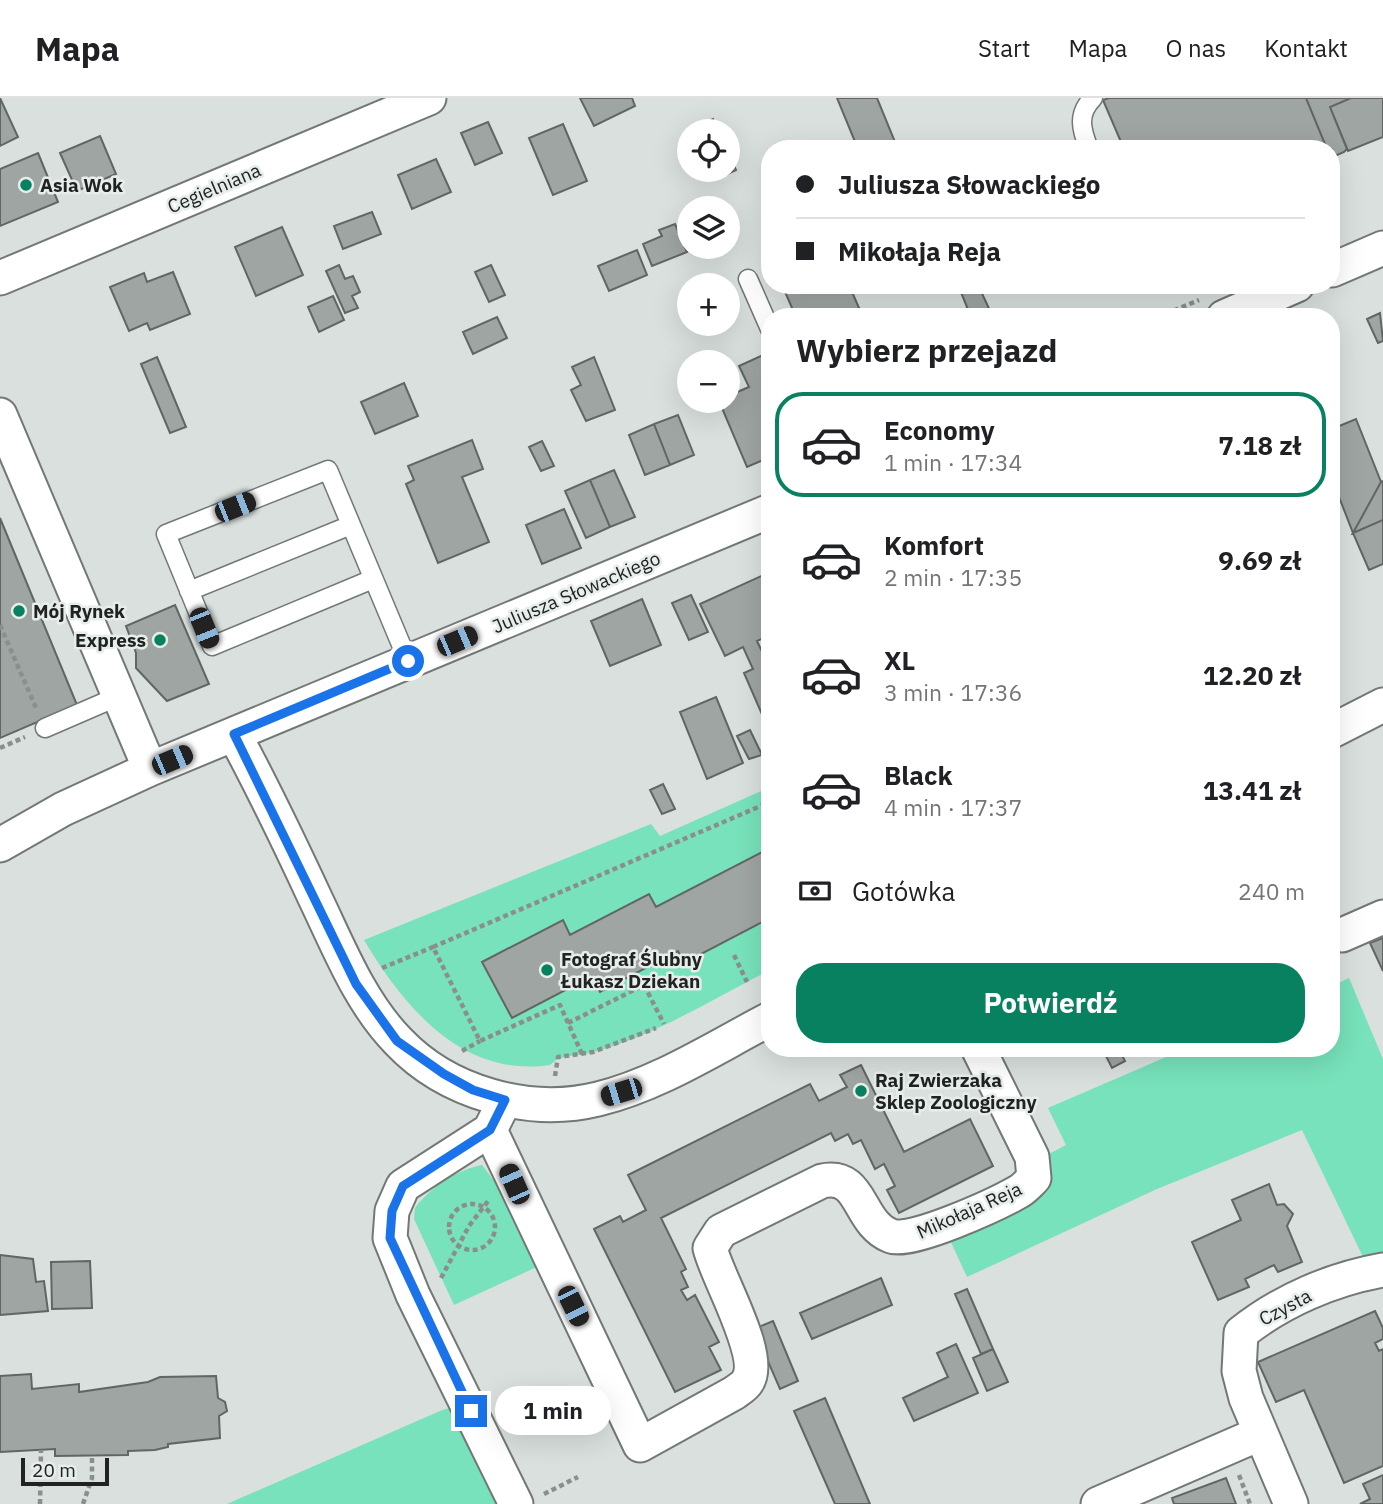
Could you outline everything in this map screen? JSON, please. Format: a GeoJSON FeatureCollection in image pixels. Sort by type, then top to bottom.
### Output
{"type":"FeatureCollection","features":[{"type":"Feature","properties":{"kind":"street","name":"Cegielniana"},"geometry":{"type":"LineString","coordinates":[[0,278],[429,98]]}},
{"type":"Feature","properties":{"kind":"street"},"geometry":{"type":"LineString","coordinates":[[1340,267],[1383,248]]}},
{"type":"Feature","properties":{"kind":"street"},"geometry":{"type":"LineString","coordinates":[[1213,308],[1264,294]]}},
{"type":"Feature","properties":{"kind":"street"},"geometry":{"type":"LineString","coordinates":[[0,415],[9,460],[119,696],[150,769]]}},
{"type":"Feature","properties":{"kind":"street","name":"Juliusza Słowackiego"},"geometry":{"type":"LineString","coordinates":[[0,845],[63,809],[150,769],[761,515]]}},
{"type":"Feature","properties":{"kind":"street"},"geometry":{"type":"LineString","coordinates":[[1340,727],[1383,705]]}},
{"type":"Feature","properties":{"kind":"street"},"geometry":{"type":"LineString","coordinates":[[234,734],[356,984],[390,1032],[419,1059],[473,1090],[505,1100],[554,1105],[600,1099],[643,1085],[761,1024]]}},
{"type":"Feature","properties":{"kind":"street"},"geometry":{"type":"LineString","coordinates":[[1342,934],[1383,917]]}},
{"type":"Feature","properties":{"kind":"street","name":"Mikołaja Reja"},"geometry":{"type":"LineString","coordinates":[[490,1130],[640,1445],[748,1382],[751,1366],[749,1348],[714,1266],[710,1248],[721,1231],[822,1181],[836,1178],[848,1182],[875,1228],[894,1238],[916,1236],[1020,1191],[1034,1178],[1032,1157],[982,1057]]}},
{"type":"Feature","properties":{"kind":"street"},"geometry":{"type":"LineString","coordinates":[[505,1100],[490,1130],[403,1186],[392,1211],[390,1238],[413,1295],[534,1495]]}},
{"type":"Feature","properties":{"kind":"street","name":"Czysta"},"geometry":{"type":"LineString","coordinates":[[1291,1504],[1259,1434],[1240,1371],[1241,1334],[1265,1313],[1351,1276],[1383,1270]]}},
{"type":"Feature","properties":{"kind":"street"},"geometry":{"type":"LineString","coordinates":[[1098,1504],[1139,1496],[1259,1434]]}},
{"type":"Feature","properties":{"kind":"lane"},"geometry":{"type":"LineString","coordinates":[[1086,140],[1081,124],[1082,114],[1093,98]]}},
{"type":"Feature","properties":{"kind":"lane"},"geometry":{"type":"LineString","coordinates":[[748,279],[761,309]]}},
{"type":"Feature","properties":{"kind":"lane"},"geometry":{"type":"LineString","coordinates":[[373,579],[212,646],[166,534],[328,470],[408,661]]}},
{"type":"Feature","properties":{"kind":"lane"},"geometry":{"type":"LineString","coordinates":[[189,591],[351,525]]}},
{"type":"Feature","properties":{"kind":"lane"},"geometry":{"type":"LineString","coordinates":[[44,728],[119,696]]}},
{"type":"Feature","properties":{"kind":"path"},"geometry":{"type":"LineString","coordinates":[[0,625],[44,728]]}},
{"type":"Feature","properties":{"kind":"path"},"geometry":{"type":"LineString","coordinates":[[373,971],[761,806]]}},
{"type":"Feature","properties":{"kind":"path"},"geometry":{"type":"LineString","coordinates":[[433,947],[480,1041]]}},
{"type":"Feature","properties":{"kind":"path"},"geometry":{"type":"LineString","coordinates":[[734,955],[747,982]]}},
{"type":"Feature","properties":{"kind":"path"},"geometry":{"type":"LineString","coordinates":[[568,1023],[644,985],[664,1024]]}},
{"type":"Feature","properties":{"kind":"path"},"geometry":{"type":"LineString","coordinates":[[467,1060],[456,1054],[560,1006],[582,1054]]}},
{"type":"Feature","properties":{"kind":"path"},"geometry":{"type":"LineString","coordinates":[[544,1078],[555,1079],[558,1057],[582,1054],[656,1028]]}},
{"type":"Feature","properties":{"kind":"path"},"geometry":{"type":"LineString","coordinates":[[441,1278],[469,1226],[494,1195]]}},
{"type":"Feature","properties":{"kind":"path"},"geometry":{"type":"LineString","coordinates":[[472,1204],[484,1208],[494,1219],[492,1238],[477,1250],[458,1246],[449,1234],[453,1213],[472,1204]]}},
{"type":"Feature","properties":{"kind":"path"},"geometry":{"type":"LineString","coordinates":[[435,1266],[446,1287]]}},
{"type":"Feature","properties":{"kind":"path"},"geometry":{"type":"LineString","coordinates":[[40,1504],[41,1450]]}},
{"type":"Feature","properties":{"kind":"path"},"geometry":{"type":"LineString","coordinates":[[83,1504],[92,1478],[92,1454]]}},
{"type":"Feature","properties":{"kind":"path"},"geometry":{"type":"LineString","coordinates":[[534,1495],[578,1477]]}},
{"type":"Feature","properties":{"kind":"path"},"geometry":{"type":"LineString","coordinates":[[534,1495],[549,1504]]}},
{"type":"Feature","properties":{"kind":"green space"},"geometry":{"type":"Polygon","coordinates":[[[761,791],[761,975],[684,1015],[617,1045],[588,1054],[565,1057],[550,1065],[518,1066],[489,1060],[463,1049],[417,1012],[398,990],[364,940],[651,824],[660,836],[761,791]]]}},
{"type":"Feature","properties":{"kind":"green space"},"geometry":{"type":"Polygon","coordinates":[[[1349,978],[1383,1059],[1383,1256],[1363,1257],[1302,1130],[1157,1189],[967,1277],[950,1240],[1039,1198],[1052,1183],[1047,1155],[1066,1145],[1048,1108],[1166,1057],[1340,1057],[1340,982],[1349,978]]]}},
{"type":"Feature","properties":{"kind":"green space"},"geometry":{"type":"Polygon","coordinates":[[[482,1165],[501,1190],[539,1266],[454,1305],[414,1219],[415,1208],[445,1180],[482,1165]]]}},
{"type":"Feature","properties":{"kind":"green space"},"geometry":{"type":"Polygon","coordinates":[[[452,1407],[498,1504],[227,1504],[440,1411],[452,1407]]]}},
{"type":"Feature","properties":{"kind":"building"},"geometry":{"type":"Polygon","coordinates":[[[0,98],[18,137],[0,146],[0,98]]]}},
{"type":"Feature","properties":{"kind":"building"},"geometry":{"type":"Polygon","coordinates":[[[580,98],[632,98],[635,106],[594,126],[580,98]]]}},
{"type":"Feature","properties":{"kind":"building"},"geometry":{"type":"Polygon","coordinates":[[[837,98],[877,98],[894,140],[854,140],[837,98]]]}},
{"type":"Feature","properties":{"kind":"building"},"geometry":{"type":"Polygon","coordinates":[[[1306,98],[1323,140],[1120,140],[1103,100],[1306,98]]]}},
{"type":"Feature","properties":{"kind":"building"},"geometry":{"type":"Polygon","coordinates":[[[1306,98],[1351,98],[1330,107],[1347,149],[1340,154],[1340,140],[1323,140],[1306,98]]]}},
{"type":"Feature","properties":{"kind":"building"},"geometry":{"type":"Polygon","coordinates":[[[1351,98],[1383,98],[1383,137],[1348,151],[1330,107],[1351,98]]]}},
{"type":"Feature","properties":{"kind":"building"},"geometry":{"type":"Polygon","coordinates":[[[488,122],[502,153],[475,165],[461,133],[488,122]]]}},
{"type":"Feature","properties":{"kind":"building"},"geometry":{"type":"Polygon","coordinates":[[[563,124],[587,181],[553,195],[529,138],[563,124]]]}},
{"type":"Feature","properties":{"kind":"building"},"geometry":{"type":"Polygon","coordinates":[[[100,136],[116,174],[77,191],[60,153],[100,136]]]}},
{"type":"Feature","properties":{"kind":"building","name":"Asia Wok"},"geometry":{"type":"Polygon","coordinates":[[[38,153],[58,202],[0,226],[0,169],[38,153]]]}},
{"type":"Feature","properties":{"kind":"building"},"geometry":{"type":"Polygon","coordinates":[[[436,159],[451,192],[412,209],[398,175],[436,159]]]}},
{"type":"Feature","properties":{"kind":"building"},"geometry":{"type":"Polygon","coordinates":[[[372,212],[381,234],[343,249],[334,226],[372,212]]]}},
{"type":"Feature","properties":{"kind":"building"},"geometry":{"type":"Polygon","coordinates":[[[675,224],[677,256],[652,266],[643,244],[662,236],[659,230],[675,224]]]}},
{"type":"Feature","properties":{"kind":"building"},"geometry":{"type":"Polygon","coordinates":[[[282,227],[303,275],[256,296],[235,247],[282,227]]]}},
{"type":"Feature","properties":{"kind":"building"},"geometry":{"type":"Polygon","coordinates":[[[637,250],[647,275],[609,291],[598,266],[637,250]]]}},
{"type":"Feature","properties":{"kind":"building"},"geometry":{"type":"Polygon","coordinates":[[[339,265],[345,279],[353,276],[360,292],[352,296],[358,308],[345,313],[326,271],[339,265]]]}},
{"type":"Feature","properties":{"kind":"building"},"geometry":{"type":"Polygon","coordinates":[[[491,265],[505,295],[489,302],[475,272],[491,265]]]}},
{"type":"Feature","properties":{"kind":"building"},"geometry":{"type":"Polygon","coordinates":[[[173,272],[190,314],[150,330],[147,323],[129,331],[110,287],[144,273],[147,282],[173,272]]]}},
{"type":"Feature","properties":{"kind":"building"},"geometry":{"type":"Polygon","coordinates":[[[786,294],[853,294],[859,308],[792,308],[786,294]]]}},
{"type":"Feature","properties":{"kind":"building"},"geometry":{"type":"Polygon","coordinates":[[[962,294],[982,294],[989,308],[967,308],[962,294]]]}},
{"type":"Feature","properties":{"kind":"building"},"geometry":{"type":"Polygon","coordinates":[[[333,296],[344,320],[319,332],[308,307],[333,296]]]}},
{"type":"Feature","properties":{"kind":"building"},"geometry":{"type":"Polygon","coordinates":[[[1380,313],[1383,341],[1378,343],[1367,319],[1380,313]]]}},
{"type":"Feature","properties":{"kind":"building"},"geometry":{"type":"Polygon","coordinates":[[[497,317],[507,338],[473,354],[463,332],[497,317]]]}},
{"type":"Feature","properties":{"kind":"building"},"geometry":{"type":"Polygon","coordinates":[[[761,356],[761,461],[747,467],[724,413],[740,413],[740,391],[749,387],[740,366],[761,356]]]}},
{"type":"Feature","properties":{"kind":"building"},"geometry":{"type":"Polygon","coordinates":[[[157,357],[186,427],[170,433],[141,364],[157,357]]]}},
{"type":"Feature","properties":{"kind":"building"},"geometry":{"type":"Polygon","coordinates":[[[594,357],[615,410],[586,421],[571,390],[581,385],[572,367],[594,357]]]}},
{"type":"Feature","properties":{"kind":"building"},"geometry":{"type":"Polygon","coordinates":[[[404,383],[418,416],[375,434],[361,402],[404,383]]]}},
{"type":"Feature","properties":{"kind":"building"},"geometry":{"type":"Polygon","coordinates":[[[678,415],[694,455],[670,465],[654,424],[678,415]]]}},
{"type":"Feature","properties":{"kind":"building"},"geometry":{"type":"Polygon","coordinates":[[[1356,419],[1381,482],[1353,533],[1340,500],[1340,426],[1356,419]]]}},
{"type":"Feature","properties":{"kind":"building"},"geometry":{"type":"Polygon","coordinates":[[[654,424],[670,465],[645,475],[629,435],[654,424]]]}},
{"type":"Feature","properties":{"kind":"building"},"geometry":{"type":"Polygon","coordinates":[[[472,440],[483,469],[462,477],[489,542],[438,563],[406,484],[414,480],[408,466],[472,440]]]}},
{"type":"Feature","properties":{"kind":"building"},"geometry":{"type":"Polygon","coordinates":[[[542,441],[554,466],[541,471],[529,447],[542,441]]]}},
{"type":"Feature","properties":{"kind":"building"},"geometry":{"type":"Polygon","coordinates":[[[614,470],[635,517],[610,527],[590,480],[614,470]]]}},
{"type":"Feature","properties":{"kind":"building"},"geometry":{"type":"Polygon","coordinates":[[[590,480],[610,527],[586,538],[565,491],[590,480]]]}},
{"type":"Feature","properties":{"kind":"building"},"geometry":{"type":"Polygon","coordinates":[[[1383,481],[1383,520],[1353,533],[1381,482],[1383,481]]]}},
{"type":"Feature","properties":{"kind":"building"},"geometry":{"type":"Polygon","coordinates":[[[564,509],[581,548],[542,564],[526,525],[564,509]]]}},
{"type":"Feature","properties":{"kind":"building","name":"Mój Rynek"},"geometry":{"type":"Polygon","coordinates":[[[0,518],[77,705],[0,738],[0,518]]]}},
{"type":"Feature","properties":{"kind":"building"},"geometry":{"type":"Polygon","coordinates":[[[1383,520],[1383,564],[1369,570],[1353,533],[1383,520]]]}},
{"type":"Feature","properties":{"kind":"building"},"geometry":{"type":"Polygon","coordinates":[[[761,576],[761,639],[757,641],[761,649],[761,712],[744,673],[753,669],[743,647],[725,656],[700,604],[761,576]]]}},
{"type":"Feature","properties":{"kind":"building"},"geometry":{"type":"Polygon","coordinates":[[[691,595],[708,632],[689,640],[672,603],[691,595]]]}},
{"type":"Feature","properties":{"kind":"building"},"geometry":{"type":"Polygon","coordinates":[[[642,599],[661,645],[610,666],[591,621],[642,599]]]}},
{"type":"Feature","properties":{"kind":"building","name":"Express"},"geometry":{"type":"Polygon","coordinates":[[[175,605],[209,684],[167,701],[136,668],[136,653],[126,626],[175,605]]]}},
{"type":"Feature","properties":{"kind":"building"},"geometry":{"type":"Polygon","coordinates":[[[716,697],[743,763],[707,779],[680,712],[716,697]]]}},
{"type":"Feature","properties":{"kind":"building"},"geometry":{"type":"Polygon","coordinates":[[[750,730],[761,755],[749,759],[737,736],[750,730]]]}},
{"type":"Feature","properties":{"kind":"building"},"geometry":{"type":"Polygon","coordinates":[[[663,784],[675,809],[662,814],[650,790],[663,784]]]}},
{"type":"Feature","properties":{"kind":"building"},"geometry":{"type":"Polygon","coordinates":[[[761,853],[761,923],[684,963],[678,951],[600,992],[592,976],[512,1018],[482,962],[563,920],[570,935],[649,894],[656,907],[761,853]]]}},
{"type":"Feature","properties":{"kind":"building"},"geometry":{"type":"Polygon","coordinates":[[[1383,938],[1383,971],[1370,943],[1383,938]]]}},
{"type":"Feature","properties":{"kind":"building"},"geometry":{"type":"Polygon","coordinates":[[[1106,1057],[1123,1057],[1125,1061],[1112,1068],[1106,1057]]]}},
{"type":"Feature","properties":{"kind":"building"},"geometry":{"type":"Polygon","coordinates":[[[861,1065],[904,1152],[970,1119],[993,1166],[899,1213],[887,1190],[895,1186],[884,1164],[875,1169],[861,1140],[853,1144],[848,1134],[835,1141],[831,1133],[661,1218],[686,1269],[681,1272],[688,1287],[681,1290],[687,1300],[695,1295],[719,1342],[709,1347],[721,1370],[675,1392],[594,1229],[620,1216],[623,1222],[646,1210],[628,1175],[810,1084],[819,1101],[847,1087],[840,1075],[861,1065]]]}},
{"type":"Feature","properties":{"kind":"building"},"geometry":{"type":"Polygon","coordinates":[[[1269,1184],[1277,1205],[1284,1204],[1293,1214],[1287,1226],[1302,1262],[1278,1272],[1274,1265],[1245,1279],[1249,1287],[1218,1300],[1192,1242],[1241,1220],[1232,1200],[1269,1184]]]}},
{"type":"Feature","properties":{"kind":"building"},"geometry":{"type":"Polygon","coordinates":[[[0,1255],[33,1259],[36,1282],[44,1281],[48,1311],[0,1315],[0,1255]]]}},
{"type":"Feature","properties":{"kind":"building"},"geometry":{"type":"Polygon","coordinates":[[[90,1261],[92,1308],[52,1309],[51,1262],[90,1261]]]}},
{"type":"Feature","properties":{"kind":"building"},"geometry":{"type":"Polygon","coordinates":[[[881,1278],[892,1305],[812,1339],[800,1313],[881,1278]]]}},
{"type":"Feature","properties":{"kind":"building"},"geometry":{"type":"Polygon","coordinates":[[[967,1289],[993,1349],[981,1354],[955,1294],[967,1289]]]}},
{"type":"Feature","properties":{"kind":"building"},"geometry":{"type":"Polygon","coordinates":[[[1375,1311],[1383,1328],[1383,1339],[1375,1343],[1379,1351],[1383,1349],[1383,1466],[1344,1483],[1304,1390],[1276,1402],[1258,1362],[1375,1311]]]}},
{"type":"Feature","properties":{"kind":"building"},"geometry":{"type":"Polygon","coordinates":[[[773,1321],[798,1381],[780,1389],[754,1329],[773,1321]]]}},
{"type":"Feature","properties":{"kind":"building"},"geometry":{"type":"Polygon","coordinates":[[[956,1344],[978,1393],[914,1421],[903,1398],[948,1377],[937,1353],[956,1344]]]}},
{"type":"Feature","properties":{"kind":"building"},"geometry":{"type":"Polygon","coordinates":[[[993,1349],[1008,1382],[987,1391],[973,1358],[993,1349]]]}},
{"type":"Feature","properties":{"kind":"building"},"geometry":{"type":"Polygon","coordinates":[[[31,1374],[32,1389],[79,1384],[79,1392],[148,1382],[160,1377],[216,1376],[218,1398],[225,1402],[227,1411],[219,1416],[220,1438],[168,1444],[168,1447],[155,1450],[128,1451],[128,1455],[55,1456],[55,1449],[0,1452],[0,1376],[31,1374]]]}},
{"type":"Feature","properties":{"kind":"building"},"geometry":{"type":"Polygon","coordinates":[[[825,1398],[870,1504],[835,1504],[794,1411],[825,1398]]]}},
{"type":"Feature","properties":{"kind":"building"},"geometry":{"type":"Polygon","coordinates":[[[1383,1475],[1383,1504],[1360,1504],[1370,1499],[1363,1484],[1383,1475]]]}},
{"type":"Feature","properties":{"kind":"building"},"geometry":{"type":"Polygon","coordinates":[[[1226,1478],[1236,1504],[1174,1504],[1172,1498],[1226,1478]]]}},
{"type":"Feature","properties":{"kind":"place","name":"Asia Wok"},"geometry":{"type":"Point","coordinates":[26,185]}},
{"type":"Feature","properties":{"kind":"place","name":"Mój Rynek"},"geometry":{"type":"Point","coordinates":[19,611]}},
{"type":"Feature","properties":{"kind":"place","name":"Express"},"geometry":{"type":"Point","coordinates":[160,640]}},
{"type":"Feature","properties":{"kind":"place","name":"Fotograf Ślubny Łukasz Dziekan"},"geometry":{"type":"Point","coordinates":[547,970]}},
{"type":"Feature","properties":{"kind":"place","name":"Raj Zwierzaka Sklep Zoologiczny"},"geometry":{"type":"Point","coordinates":[861,1091]}},
{"type":"Feature","properties":{"kind":"route"},"geometry":{"type":"LineString","coordinates":[[408,661],[234,734],[356,984],[397,1041],[419,1059],[473,1090],[505,1100],[490,1130],[403,1186],[392,1211],[390,1238],[413,1295],[471,1411]]}}]}
